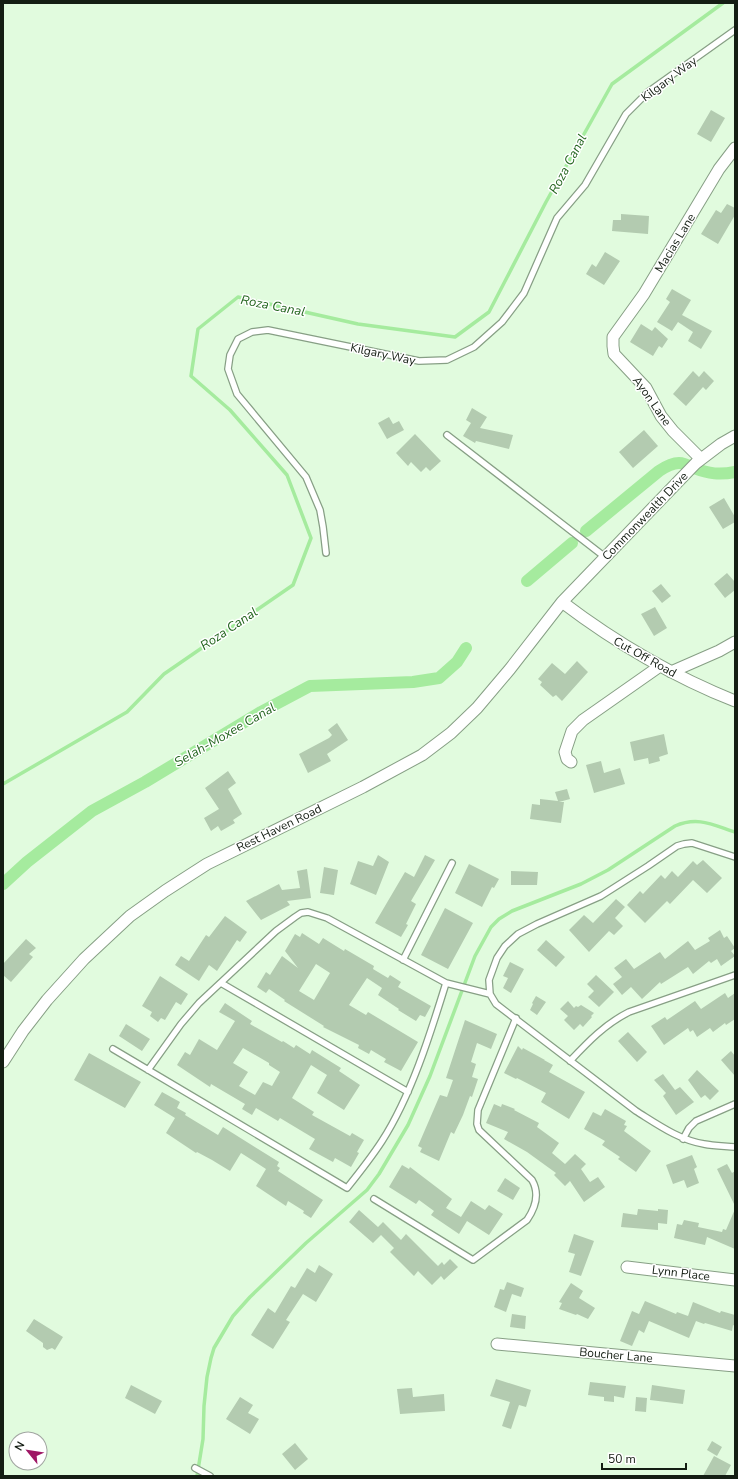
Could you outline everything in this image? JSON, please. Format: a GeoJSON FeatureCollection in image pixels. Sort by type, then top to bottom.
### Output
{"type":"FeatureCollection","features":[{"type":"Feature","properties":{"kind":"street","name":"Macias Lane"},"geometry":{"type":"LineString","coordinates":[[613,338],[644,294],[719,169],[735,148]]}},
{"type":"Feature","properties":{"kind":"street","name":"Ayon Lane"},"geometry":{"type":"LineString","coordinates":[[613,338],[614,354],[646,388],[661,416],[699,461]]}},
{"type":"Feature","properties":{"kind":"street","name":"Commonwealth Drive"},"geometry":{"type":"LineString","coordinates":[[562,602],[699,461],[721,444],[735,436]]}},
{"type":"Feature","properties":{"kind":"street","name":"Cut Off Road"},"geometry":{"type":"LineString","coordinates":[[562,602],[596,628],[630,650],[712,692],[735,701]]}},
{"type":"Feature","properties":{"kind":"street","name":"Rest Haven Road"},"geometry":{"type":"LineString","coordinates":[[3,1062],[23,1031],[47,1000],[84,959],[130,916],[207,864],[422,755],[451,733],[477,708],[510,669],[562,602]]}},
{"type":"Feature","properties":{"kind":"street"},"geometry":{"type":"LineString","coordinates":[[671,672],[735,642]]}},
{"type":"Feature","properties":{"kind":"street"},"geometry":{"type":"LineString","coordinates":[[571,762],[567,759],[565,752],[572,731],[583,720],[660,666]]}},
{"type":"Feature","properties":{"kind":"street","name":"Lynn Place"},"geometry":{"type":"LineString","coordinates":[[627,1267],[735,1280]]}},
{"type":"Feature","properties":{"kind":"street","name":"Boucher Lane"},"geometry":{"type":"LineString","coordinates":[[497,1344],[735,1366]]}},
{"type":"Feature","properties":{"kind":"lane","name":"Kilgary Way"},"geometry":{"type":"LineString","coordinates":[[326,553],[320,510],[306,477],[237,394],[228,369],[230,355],[238,339],[252,332],[268,330],[419,361],[447,360],[474,347],[502,322],[524,293],[557,218],[585,185],[626,114],[648,92],[735,30]]}},
{"type":"Feature","properties":{"kind":"lane"},"geometry":{"type":"LineString","coordinates":[[447,435],[605,557]]}},
{"type":"Feature","properties":{"kind":"lane"},"geometry":{"type":"LineString","coordinates":[[735,857],[692,843],[677,846],[601,896],[518,934],[505,946],[497,958],[490,980],[490,994],[496,1004],[636,1110],[683,1139],[703,1144],[735,1147]]}},
{"type":"Feature","properties":{"kind":"lane"},"geometry":{"type":"LineString","coordinates":[[402,960],[452,863]]}},
{"type":"Feature","properties":{"kind":"lane"},"geometry":{"type":"LineString","coordinates":[[148,1070],[181,1024],[199,1003],[276,931],[295,917],[308,912],[327,918],[446,984],[490,994]]}},
{"type":"Feature","properties":{"kind":"lane"},"geometry":{"type":"LineString","coordinates":[[570,1060],[590,1040],[617,1018],[629,1012],[735,975]]}},
{"type":"Feature","properties":{"kind":"lane"},"geometry":{"type":"LineString","coordinates":[[220,983],[408,1092]]}},
{"type":"Feature","properties":{"kind":"lane"},"geometry":{"type":"LineString","coordinates":[[113,1049],[347,1188],[382,1141],[408,1092],[446,984]]}},
{"type":"Feature","properties":{"kind":"lane"},"geometry":{"type":"LineString","coordinates":[[374,1199],[473,1260],[527,1220],[534,1211],[536,1202],[536,1186],[532,1180],[479,1130],[477,1124],[478,1110],[516,1018]]}},
{"type":"Feature","properties":{"kind":"lane"},"geometry":{"type":"LineString","coordinates":[[683,1139],[689,1128],[696,1121],[735,1104]]}},
{"type":"Feature","properties":{"kind":"lane"},"geometry":{"type":"LineString","coordinates":[[195,1468],[207,1474]]}},
{"type":"Feature","properties":{"kind":"building"},"geometry":{"type":"Polygon","coordinates":[[[711,110],[725,118],[711,142],[697,134],[711,110]]]}},
{"type":"Feature","properties":{"kind":"building"},"geometry":{"type":"Polygon","coordinates":[[[727,204],[735,208],[735,215],[718,244],[701,234],[716,210],[721,213],[727,204]]]}},
{"type":"Feature","properties":{"kind":"building"},"geometry":{"type":"Polygon","coordinates":[[[621,214],[649,216],[648,234],[612,231],[613,220],[621,220],[621,214]]]}},
{"type":"Feature","properties":{"kind":"building"},"geometry":{"type":"Polygon","coordinates":[[[605,252],[620,261],[604,285],[586,274],[592,264],[596,267],[605,252]]]}},
{"type":"Feature","properties":{"kind":"building"},"geometry":{"type":"Polygon","coordinates":[[[672,289],[691,300],[682,315],[712,331],[701,349],[688,341],[693,332],[678,322],[672,331],[657,322],[670,302],[666,299],[672,289]]]}},
{"type":"Feature","properties":{"kind":"building"},"geometry":{"type":"Polygon","coordinates":[[[641,324],[652,331],[655,327],[668,339],[662,348],[659,346],[653,356],[630,342],[641,324]]]}},
{"type":"Feature","properties":{"kind":"building"},"geometry":{"type":"Polygon","coordinates":[[[693,371],[699,377],[704,371],[714,381],[706,390],[703,387],[686,406],[673,394],[693,371]]]}},
{"type":"Feature","properties":{"kind":"building"},"geometry":{"type":"Polygon","coordinates":[[[472,408],[487,417],[480,428],[513,435],[509,449],[476,441],[475,443],[463,436],[471,423],[466,420],[472,408]]]}},
{"type":"Feature","properties":{"kind":"building"},"geometry":{"type":"Polygon","coordinates":[[[389,417],[393,424],[399,421],[404,430],[387,439],[378,423],[389,417]]]}},
{"type":"Feature","properties":{"kind":"building"},"geometry":{"type":"Polygon","coordinates":[[[644,430],[658,446],[633,468],[619,452],[644,430]]]}},
{"type":"Feature","properties":{"kind":"building"},"geometry":{"type":"Polygon","coordinates":[[[415,434],[441,461],[430,471],[426,467],[421,472],[411,462],[408,466],[396,453],[415,434]]]}},
{"type":"Feature","properties":{"kind":"building"},"geometry":{"type":"Polygon","coordinates":[[[724,498],[735,517],[735,522],[723,529],[709,507],[724,498]]]}},
{"type":"Feature","properties":{"kind":"building"},"geometry":{"type":"Polygon","coordinates":[[[727,573],[735,582],[735,590],[725,598],[714,584],[727,573]]]}},
{"type":"Feature","properties":{"kind":"building"},"geometry":{"type":"Polygon","coordinates":[[[661,584],[671,596],[662,603],[652,591],[661,584]]]}},
{"type":"Feature","properties":{"kind":"building"},"geometry":{"type":"Polygon","coordinates":[[[655,607],[667,628],[654,636],[641,614],[655,607]]]}},
{"type":"Feature","properties":{"kind":"building"},"geometry":{"type":"Polygon","coordinates":[[[577,661],[588,672],[562,701],[556,695],[553,697],[540,685],[542,682],[538,679],[552,663],[565,674],[577,661]]]}},
{"type":"Feature","properties":{"kind":"building"},"geometry":{"type":"Polygon","coordinates":[[[337,723],[348,740],[327,754],[331,761],[308,773],[299,754],[329,738],[332,735],[328,730],[337,723]]]}},
{"type":"Feature","properties":{"kind":"building"},"geometry":{"type":"Polygon","coordinates":[[[664,734],[668,754],[659,757],[660,761],[649,764],[648,758],[634,761],[630,742],[664,734]]]}},
{"type":"Feature","properties":{"kind":"building"},"geometry":{"type":"Polygon","coordinates":[[[601,761],[604,773],[620,768],[625,784],[594,793],[586,765],[601,761]]]}},
{"type":"Feature","properties":{"kind":"building"},"geometry":{"type":"Polygon","coordinates":[[[228,771],[236,783],[228,789],[242,814],[233,820],[235,823],[221,831],[218,826],[211,831],[204,818],[219,809],[205,788],[228,771]]]}},
{"type":"Feature","properties":{"kind":"building"},"geometry":{"type":"Polygon","coordinates":[[[567,789],[570,799],[559,802],[564,802],[561,823],[530,819],[532,804],[540,805],[540,799],[558,801],[555,792],[567,789]]]}},
{"type":"Feature","properties":{"kind":"building"},"geometry":{"type":"Polygon","coordinates":[[[378,855],[389,862],[376,895],[350,884],[358,861],[373,866],[378,855]]]}},
{"type":"Feature","properties":{"kind":"building"},"geometry":{"type":"Polygon","coordinates":[[[425,855],[435,860],[411,901],[416,904],[406,924],[408,925],[401,937],[375,923],[405,872],[414,877],[425,855]]]}},
{"type":"Feature","properties":{"kind":"building"},"geometry":{"type":"Polygon","coordinates":[[[703,860],[722,878],[707,893],[693,880],[670,904],[667,901],[645,923],[627,905],[640,891],[643,894],[661,875],[665,879],[672,871],[678,877],[693,861],[697,865],[703,860]]]}},
{"type":"Feature","properties":{"kind":"building"},"geometry":{"type":"Polygon","coordinates":[[[469,864],[499,879],[494,888],[492,887],[482,907],[455,893],[469,864]]]}},
{"type":"Feature","properties":{"kind":"building"},"geometry":{"type":"Polygon","coordinates":[[[324,867],[338,870],[334,895],[320,893],[324,867]]]}},
{"type":"Feature","properties":{"kind":"building"},"geometry":{"type":"Polygon","coordinates":[[[307,869],[311,898],[287,901],[290,905],[261,920],[246,901],[279,884],[282,890],[300,888],[297,871],[307,869]]]}},
{"type":"Feature","properties":{"kind":"building"},"geometry":{"type":"Polygon","coordinates":[[[511,871],[538,872],[537,885],[511,885],[511,871]]]}},
{"type":"Feature","properties":{"kind":"building"},"geometry":{"type":"Polygon","coordinates":[[[616,899],[625,907],[615,918],[623,926],[614,935],[609,931],[589,952],[569,930],[584,915],[593,923],[616,899]]]}},
{"type":"Feature","properties":{"kind":"building"},"geometry":{"type":"Polygon","coordinates":[[[445,908],[473,923],[448,969],[421,955],[445,908]]]}},
{"type":"Feature","properties":{"kind":"building"},"geometry":{"type":"Polygon","coordinates":[[[225,916],[247,932],[240,942],[237,940],[217,971],[209,965],[199,981],[175,965],[181,956],[189,961],[206,935],[209,937],[225,916]]]}},
{"type":"Feature","properties":{"kind":"building"},"geometry":{"type":"Polygon","coordinates":[[[720,930],[724,938],[727,936],[735,948],[731,951],[735,956],[721,966],[717,959],[711,963],[709,961],[693,974],[688,967],[661,984],[660,982],[642,999],[631,987],[622,995],[613,984],[622,977],[614,968],[626,959],[634,969],[660,952],[665,959],[688,941],[695,950],[710,941],[708,938],[720,930]]]}},
{"type":"Feature","properties":{"kind":"building"},"geometry":{"type":"Polygon","coordinates":[[[302,933],[319,944],[323,938],[344,951],[345,949],[374,966],[373,969],[388,978],[390,975],[401,982],[398,987],[431,1006],[425,1017],[420,1015],[416,1021],[378,995],[382,988],[367,978],[349,1005],[366,1015],[368,1012],[418,1042],[401,1071],[384,1062],[386,1059],[371,1050],[369,1054],[358,1048],[359,1045],[323,1027],[324,1026],[284,1001],[285,1000],[269,989],[266,993],[257,987],[266,972],[270,975],[282,956],[298,968],[285,951],[295,934],[300,937],[302,933]],[[316,964],[299,991],[314,1000],[330,973],[316,964]]]}},
{"type":"Feature","properties":{"kind":"building"},"geometry":{"type":"Polygon","coordinates":[[[26,939],[36,948],[29,954],[33,957],[11,982],[3,975],[3,964],[26,939]]]}},
{"type":"Feature","properties":{"kind":"building"},"geometry":{"type":"Polygon","coordinates":[[[546,940],[565,957],[556,967],[537,950],[546,940]]]}},
{"type":"Feature","properties":{"kind":"building"},"geometry":{"type":"Polygon","coordinates":[[[510,962],[524,969],[511,993],[503,988],[508,978],[503,976],[510,962]]]}},
{"type":"Feature","properties":{"kind":"building"},"geometry":{"type":"Polygon","coordinates":[[[596,975],[614,992],[599,1007],[588,997],[594,991],[587,984],[596,975]]]}},
{"type":"Feature","properties":{"kind":"building"},"geometry":{"type":"Polygon","coordinates":[[[160,976],[188,994],[181,1005],[176,1002],[165,1020],[161,1018],[158,1022],[150,1016],[152,1012],[142,1006],[160,976]]]}},
{"type":"Feature","properties":{"kind":"building"},"geometry":{"type":"Polygon","coordinates":[[[725,993],[728,998],[735,993],[735,1019],[726,1025],[725,1023],[713,1032],[710,1028],[697,1037],[693,1030],[690,1032],[688,1028],[664,1045],[651,1026],[665,1017],[667,1020],[695,1001],[701,1009],[725,993]]]}},
{"type":"Feature","properties":{"kind":"building"},"geometry":{"type":"Polygon","coordinates":[[[536,996],[546,1002],[537,1015],[530,1010],[536,996]]]}},
{"type":"Feature","properties":{"kind":"building"},"geometry":{"type":"Polygon","coordinates":[[[568,1001],[574,1008],[581,1005],[594,1013],[583,1027],[580,1024],[574,1030],[564,1020],[568,1016],[560,1009],[568,1001]]]}},
{"type":"Feature","properties":{"kind":"building"},"geometry":{"type":"Polygon","coordinates":[[[225,1003],[252,1021],[250,1024],[282,1042],[283,1041],[294,1048],[296,1045],[310,1054],[312,1050],[341,1068],[339,1071],[360,1085],[344,1110],[317,1093],[327,1075],[311,1065],[292,1098],[314,1112],[312,1115],[350,1136],[352,1133],[364,1140],[351,1167],[335,1158],[333,1162],[309,1149],[315,1139],[280,1118],[278,1121],[256,1108],[252,1115],[242,1109],[245,1104],[211,1084],[210,1087],[177,1065],[185,1052],[190,1055],[199,1039],[217,1050],[235,1021],[219,1012],[225,1003]],[[243,1048],[233,1063],[248,1072],[239,1086],[255,1095],[263,1082],[272,1086],[280,1072],[269,1065],[269,1063],[243,1048]]]}},
{"type":"Feature","properties":{"kind":"building"},"geometry":{"type":"Polygon","coordinates":[[[465,1020],[497,1034],[491,1049],[477,1043],[471,1062],[476,1064],[472,1077],[478,1079],[472,1097],[470,1096],[454,1134],[451,1132],[439,1161],[420,1152],[422,1148],[418,1146],[440,1095],[447,1097],[453,1080],[446,1078],[465,1020]]]}},
{"type":"Feature","properties":{"kind":"building"},"geometry":{"type":"Polygon","coordinates":[[[126,1024],[150,1039],[142,1051],[119,1036],[126,1024]]]}},
{"type":"Feature","properties":{"kind":"building"},"geometry":{"type":"Polygon","coordinates":[[[628,1032],[647,1052],[637,1062],[618,1041],[628,1032]]]}},
{"type":"Feature","properties":{"kind":"building"},"geometry":{"type":"Polygon","coordinates":[[[518,1046],[522,1050],[523,1048],[553,1065],[549,1072],[585,1092],[569,1119],[541,1102],[546,1093],[504,1073],[518,1046]]]}},
{"type":"Feature","properties":{"kind":"building"},"geometry":{"type":"Polygon","coordinates":[[[731,1051],[735,1056],[735,1076],[721,1060],[731,1051]]]}},
{"type":"Feature","properties":{"kind":"building"},"geometry":{"type":"Polygon","coordinates":[[[89,1053],[141,1082],[125,1108],[74,1080],[89,1053]]]}},
{"type":"Feature","properties":{"kind":"building"},"geometry":{"type":"Polygon","coordinates":[[[697,1070],[719,1091],[710,1100],[705,1095],[701,1098],[688,1080],[697,1070]]]}},
{"type":"Feature","properties":{"kind":"building"},"geometry":{"type":"Polygon","coordinates":[[[663,1074],[675,1090],[680,1087],[694,1102],[676,1115],[663,1096],[666,1093],[654,1080],[663,1074]]]}},
{"type":"Feature","properties":{"kind":"building"},"geometry":{"type":"Polygon","coordinates":[[[162,1092],[180,1102],[177,1108],[186,1113],[185,1115],[218,1135],[223,1127],[279,1162],[277,1166],[280,1168],[278,1171],[323,1200],[311,1218],[303,1213],[304,1211],[288,1201],[286,1206],[256,1186],[266,1169],[241,1153],[230,1171],[197,1152],[196,1153],[166,1133],[175,1118],[154,1105],[162,1092]]]}},
{"type":"Feature","properties":{"kind":"building"},"geometry":{"type":"Polygon","coordinates":[[[494,1104],[501,1107],[502,1104],[515,1109],[514,1110],[539,1123],[537,1127],[559,1143],[552,1153],[565,1164],[575,1154],[586,1164],[581,1169],[590,1182],[598,1177],[605,1187],[584,1202],[570,1181],[565,1186],[554,1175],[556,1173],[527,1152],[504,1139],[508,1132],[486,1123],[494,1104]]]}},
{"type":"Feature","properties":{"kind":"building"},"geometry":{"type":"Polygon","coordinates":[[[605,1109],[626,1121],[624,1125],[627,1126],[624,1131],[651,1151],[636,1172],[618,1159],[620,1157],[602,1145],[605,1141],[584,1129],[593,1112],[601,1116],[605,1109]]]}},
{"type":"Feature","properties":{"kind":"building"},"geometry":{"type":"Polygon","coordinates":[[[692,1155],[697,1167],[694,1169],[699,1183],[687,1188],[684,1180],[673,1184],[666,1165],[692,1155]]]}},
{"type":"Feature","properties":{"kind":"building"},"geometry":{"type":"Polygon","coordinates":[[[727,1164],[732,1173],[735,1171],[735,1206],[717,1169],[727,1164]]]}},
{"type":"Feature","properties":{"kind":"building"},"geometry":{"type":"Polygon","coordinates":[[[402,1165],[409,1169],[410,1167],[452,1199],[446,1208],[461,1217],[471,1201],[485,1210],[489,1205],[503,1214],[489,1235],[467,1221],[459,1234],[431,1215],[434,1211],[419,1200],[416,1204],[389,1187],[402,1165]]]}},
{"type":"Feature","properties":{"kind":"building"},"geometry":{"type":"Polygon","coordinates":[[[505,1178],[520,1188],[513,1200],[497,1191],[505,1178]]]}},
{"type":"Feature","properties":{"kind":"building"},"geometry":{"type":"Polygon","coordinates":[[[638,1209],[658,1211],[658,1209],[668,1210],[667,1224],[658,1223],[658,1230],[621,1227],[623,1213],[637,1215],[638,1209]]]}},
{"type":"Feature","properties":{"kind":"building"},"geometry":{"type":"Polygon","coordinates":[[[735,1209],[735,1249],[707,1237],[705,1245],[674,1238],[677,1224],[682,1225],[684,1220],[699,1223],[698,1227],[722,1232],[723,1229],[726,1230],[735,1209]]]}},
{"type":"Feature","properties":{"kind":"building"},"geometry":{"type":"Polygon","coordinates":[[[359,1210],[378,1227],[383,1222],[401,1240],[406,1234],[438,1266],[442,1262],[444,1265],[450,1259],[458,1267],[444,1280],[441,1276],[432,1285],[418,1271],[414,1276],[390,1252],[394,1248],[381,1235],[373,1243],[349,1222],[359,1210]]]}},
{"type":"Feature","properties":{"kind":"building"},"geometry":{"type":"Polygon","coordinates":[[[574,1234],[594,1241],[581,1276],[569,1272],[575,1254],[568,1252],[574,1234]]]}},
{"type":"Feature","properties":{"kind":"building"},"geometry":{"type":"Polygon","coordinates":[[[319,1265],[333,1274],[316,1302],[303,1294],[286,1320],[290,1322],[273,1349],[251,1335],[268,1308],[275,1313],[291,1286],[295,1288],[307,1268],[315,1273],[319,1265]]]}},
{"type":"Feature","properties":{"kind":"building"},"geometry":{"type":"Polygon","coordinates":[[[507,1282],[524,1288],[521,1297],[512,1294],[506,1312],[494,1307],[500,1289],[504,1290],[507,1282]]]}},
{"type":"Feature","properties":{"kind":"building"},"geometry":{"type":"Polygon","coordinates":[[[571,1283],[583,1291],[579,1298],[595,1308],[588,1319],[559,1309],[562,1303],[559,1302],[571,1283]]]}},
{"type":"Feature","properties":{"kind":"building"},"geometry":{"type":"Polygon","coordinates":[[[645,1301],[676,1314],[677,1312],[688,1316],[693,1302],[720,1313],[721,1311],[735,1315],[735,1326],[733,1325],[732,1331],[696,1321],[689,1338],[649,1321],[644,1333],[639,1330],[632,1346],[620,1341],[632,1311],[639,1314],[645,1301]]]}},
{"type":"Feature","properties":{"kind":"building"},"geometry":{"type":"Polygon","coordinates":[[[512,1314],[526,1316],[525,1329],[510,1327],[512,1314]]]}},
{"type":"Feature","properties":{"kind":"building"},"geometry":{"type":"Polygon","coordinates":[[[34,1319],[63,1337],[55,1350],[52,1348],[47,1350],[43,1347],[43,1343],[26,1331],[34,1319]]]}},
{"type":"Feature","properties":{"kind":"building"},"geometry":{"type":"Polygon","coordinates":[[[496,1379],[531,1390],[526,1407],[519,1405],[511,1429],[502,1426],[510,1402],[490,1396],[496,1379]]]}},
{"type":"Feature","properties":{"kind":"building"},"geometry":{"type":"Polygon","coordinates":[[[590,1382],[626,1386],[624,1398],[614,1396],[614,1402],[604,1401],[604,1397],[588,1395],[590,1382]]]}},
{"type":"Feature","properties":{"kind":"building"},"geometry":{"type":"Polygon","coordinates":[[[131,1385],[162,1401],[155,1414],[125,1398],[131,1385]]]}},
{"type":"Feature","properties":{"kind":"building"},"geometry":{"type":"Polygon","coordinates":[[[652,1385],[685,1390],[683,1404],[650,1400],[652,1385]]]}},
{"type":"Feature","properties":{"kind":"building"},"geometry":{"type":"Polygon","coordinates":[[[412,1388],[413,1397],[444,1394],[445,1411],[400,1414],[397,1389],[412,1388]]]}},
{"type":"Feature","properties":{"kind":"building"},"geometry":{"type":"Polygon","coordinates":[[[240,1397],[253,1405],[248,1413],[259,1419],[250,1434],[226,1419],[240,1397]]]}},
{"type":"Feature","properties":{"kind":"building"},"geometry":{"type":"Polygon","coordinates":[[[636,1397],[647,1398],[646,1412],[635,1411],[636,1397]]]}},
{"type":"Feature","properties":{"kind":"building"},"geometry":{"type":"Polygon","coordinates":[[[712,1441],[722,1447],[717,1456],[707,1450],[712,1441]]]}},
{"type":"Feature","properties":{"kind":"building"},"geometry":{"type":"Polygon","coordinates":[[[295,1443],[308,1459],[295,1470],[282,1454],[295,1443]]]}},
{"type":"Feature","properties":{"kind":"building"},"geometry":{"type":"Polygon","coordinates":[[[714,1456],[731,1465],[725,1476],[703,1476],[714,1456]]]}},
{"type":"Feature","properties":{"kind":"waterway","name":"Roza Canal"},"geometry":{"type":"LineString","coordinates":[[3,784],[127,712],[164,674],[293,585],[311,538],[287,475],[230,410],[191,376],[198,329],[238,297],[358,324],[455,337],[489,312],[546,202],[612,84],[723,3]]}},
{"type":"Feature","properties":{"kind":"waterway","name":"Selah-Moxee Canal"},"geometry":{"type":"LineString","coordinates":[[586,531],[659,471],[671,464],[679,463],[710,473],[735,472]]}},
{"type":"Feature","properties":{"kind":"waterway","name":"Selah-Moxee Canal"},"geometry":{"type":"LineString","coordinates":[[527,581],[572,543]]}},
{"type":"Feature","properties":{"kind":"waterway","name":"Selah-Moxee Canal"},"geometry":{"type":"LineString","coordinates":[[3,884],[27,862],[92,811],[145,782],[261,712],[310,686],[413,682],[439,678],[457,662],[466,648]]}},
{"type":"Feature","properties":{"kind":"waterway"},"geometry":{"type":"LineString","coordinates":[[197,1476],[203,1439],[207,1377],[214,1348],[233,1316],[250,1297],[306,1243],[367,1190],[379,1174],[408,1125],[430,1076],[475,956],[491,927],[499,919],[512,911],[581,884],[608,870],[675,826],[683,823],[698,822],[712,824],[735,832]]}}]}
